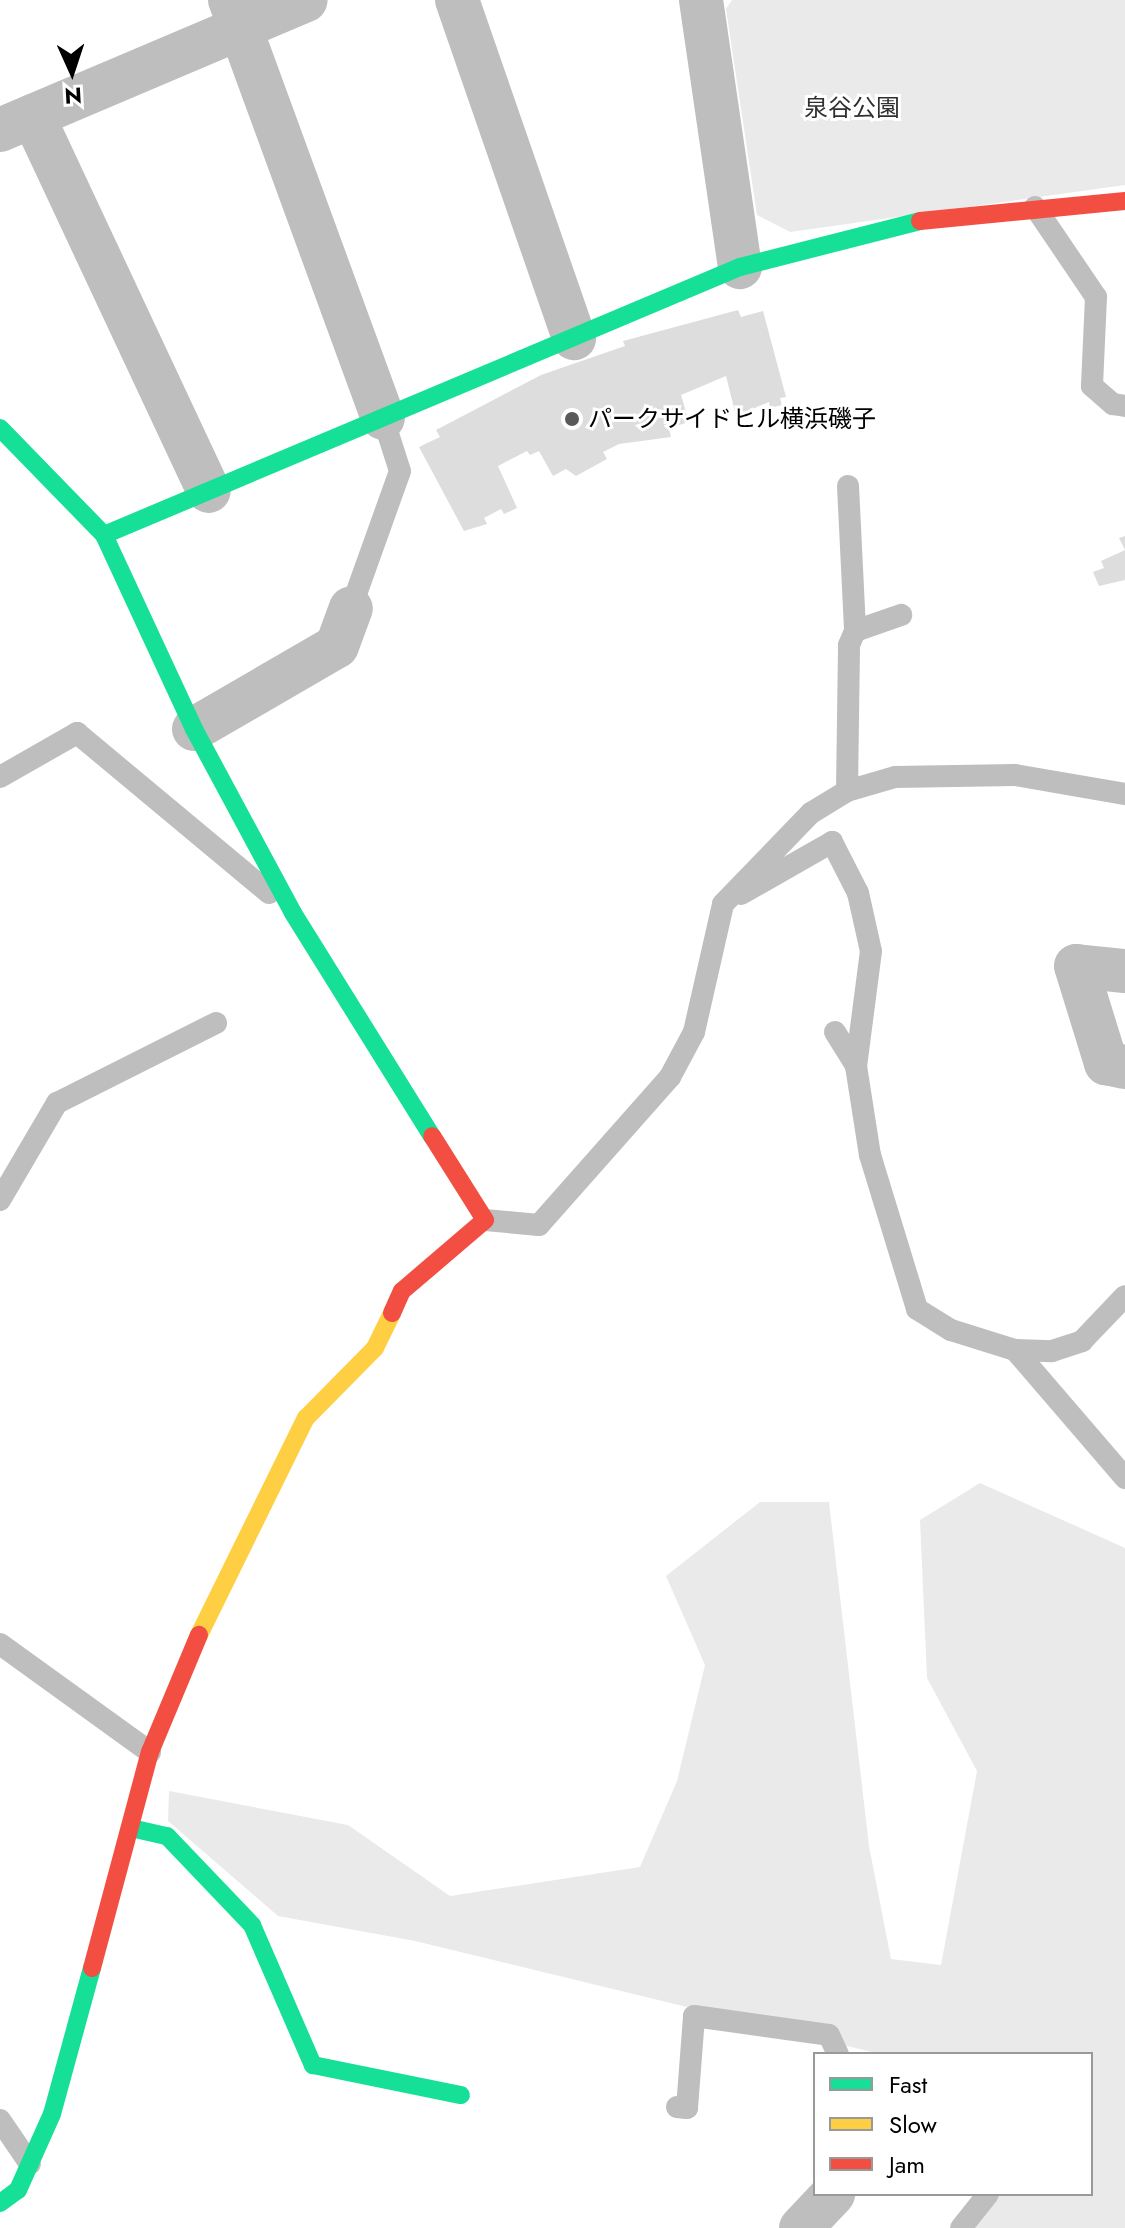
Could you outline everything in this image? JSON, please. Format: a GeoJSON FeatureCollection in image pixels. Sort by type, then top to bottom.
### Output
{"type":"FeatureCollection","features":[{"type":"Feature","properties":{"kind":"street"},"geometry":{"type":"LineString","coordinates":[[209,491],[16,123],[236,14],[306,0]]}},
{"type":"Feature","properties":{"kind":"street"},"geometry":{"type":"LineString","coordinates":[[457,0],[574,338]]}},
{"type":"Feature","properties":{"kind":"street"},"geometry":{"type":"LineString","coordinates":[[701,0],[740,267]]}},
{"type":"Feature","properties":{"kind":"street"},"geometry":{"type":"LineString","coordinates":[[236,14],[383,418]]}},
{"type":"Feature","properties":{"kind":"street"},"geometry":{"type":"LineString","coordinates":[[104,535],[740,267],[910,222],[1035,207],[1125,201]]}},
{"type":"Feature","properties":{"kind":"street"},"geometry":{"type":"LineString","coordinates":[[0,428],[104,535],[194,729],[293,913],[485,1220],[402,1291],[375,1348],[306,1418],[233,1556],[150,1752],[52,2114],[18,2190],[0,2203]]}},
{"type":"Feature","properties":{"kind":"street"},"geometry":{"type":"LineString","coordinates":[[194,729],[337,646],[351,608]]}},
{"type":"Feature","properties":{"kind":"street"},"geometry":{"type":"LineString","coordinates":[[1125,971],[1076,966],[1106,1063],[1125,1067]]}},
{"type":"Feature","properties":{"kind":"street"},"geometry":{"type":"LineString","coordinates":[[131,1828],[167,1836],[252,1925],[313,2065],[461,2095]]}},
{"type":"Feature","properties":{"kind":"street"},"geometry":{"type":"LineString","coordinates":[[801,2228],[831,2196]]}},
{"type":"Feature","properties":{"kind":"lane"},"geometry":{"type":"LineString","coordinates":[[1035,207],[1096,297],[1092,386],[1113,404],[1125,406]]}},
{"type":"Feature","properties":{"kind":"lane"},"geometry":{"type":"LineString","coordinates":[[351,608],[400,471],[383,418]]}},
{"type":"Feature","properties":{"kind":"lane"},"geometry":{"type":"LineString","coordinates":[[847,791],[849,645],[855,631],[848,486]]}},
{"type":"Feature","properties":{"kind":"lane"},"geometry":{"type":"LineString","coordinates":[[855,631],[901,615]]}},
{"type":"Feature","properties":{"kind":"lane"},"geometry":{"type":"LineString","coordinates":[[0,777],[77,733],[293,913]]}},
{"type":"Feature","properties":{"kind":"lane"},"geometry":{"type":"LineString","coordinates":[[485,1220],[539,1225],[670,1077],[694,1032],[723,904],[811,813],[847,791],[895,777],[1015,775],[1125,794]]}},
{"type":"Feature","properties":{"kind":"lane"},"geometry":{"type":"LineString","coordinates":[[723,904],[832,842],[858,893],[871,951],[856,1066],[870,1155],[917,1309],[951,1330],[1015,1350],[1052,1351],[1082,1341],[1125,1296]]}},
{"type":"Feature","properties":{"kind":"lane"},"geometry":{"type":"LineString","coordinates":[[0,1200],[13,1172],[57,1103],[216,1023]]}},
{"type":"Feature","properties":{"kind":"lane"},"geometry":{"type":"LineString","coordinates":[[835,1032],[856,1066]]}},
{"type":"Feature","properties":{"kind":"lane"},"geometry":{"type":"LineString","coordinates":[[0,1153],[13,1172]]}},
{"type":"Feature","properties":{"kind":"lane"},"geometry":{"type":"LineString","coordinates":[[1015,1350],[1125,1478]]}},
{"type":"Feature","properties":{"kind":"lane"},"geometry":{"type":"LineString","coordinates":[[0,1644],[150,1752]]}},
{"type":"Feature","properties":{"kind":"lane"},"geometry":{"type":"LineString","coordinates":[[677,2107],[687,2108],[694,2016],[829,2035],[837,2052]]}},
{"type":"Feature","properties":{"kind":"lane"},"geometry":{"type":"LineString","coordinates":[[0,2120],[30,2164]]}},
{"type":"Feature","properties":{"kind":"lane"},"geometry":{"type":"LineString","coordinates":[[961,2228],[986,2196]]}},
{"type":"Feature","properties":{"kind":"green space","name":"泉谷公園"},"geometry":{"type":"Polygon","coordinates":[[[732,0],[1125,0],[1125,185],[790,232],[757,215],[726,9],[732,0]]]}},
{"type":"Feature","properties":{"kind":"green space"},"geometry":{"type":"Polygon","coordinates":[[[980,1483],[1125,1548],[1125,2228],[965,2228],[993,2196],[1093,2196],[1093,2052],[872,2052],[415,1941],[278,1916],[168,1821],[169,1791],[348,1825],[450,1896],[640,1867],[677,1781],[705,1665],[666,1576],[760,1502],[829,1502],[869,1846],[891,1959],[941,1965],[977,1771],[927,1678],[920,1520],[980,1483]]]}},
{"type":"Feature","properties":{"kind":"building","name":"パークサイドヒル横浜磯子"},"geometry":{"type":"Polygon","coordinates":[[[738,310],[741,317],[763,311],[786,397],[780,398],[782,405],[770,408],[769,402],[736,416],[726,376],[681,395],[689,422],[669,428],[671,437],[619,444],[603,452],[607,459],[576,476],[566,469],[553,476],[539,451],[530,455],[527,451],[498,466],[517,508],[504,514],[501,509],[484,518],[487,524],[464,531],[419,447],[440,437],[436,430],[541,375],[625,346],[623,341],[738,310]]]}},
{"type":"Feature","properties":{"kind":"building"},"geometry":{"type":"Polygon","coordinates":[[[1125,536],[1125,550],[1119,538],[1125,536]]]}},
{"type":"Feature","properties":{"kind":"building"},"geometry":{"type":"Polygon","coordinates":[[[1125,550],[1125,580],[1099,586],[1093,572],[1104,568],[1101,561],[1125,550]]]}},
{"type":"Feature","properties":{"kind":"traffic: fast"},"geometry":{"type":"LineString","coordinates":[[104,535],[740,267],[920,221]]}},
{"type":"Feature","properties":{"kind":"traffic: fast"},"geometry":{"type":"LineString","coordinates":[[0,428],[104,535],[194,729],[293,913],[432,1136]]}},
{"type":"Feature","properties":{"kind":"traffic: fast"},"geometry":{"type":"LineString","coordinates":[[131,1828],[167,1836],[252,1925],[313,2065],[461,2095]]}},
{"type":"Feature","properties":{"kind":"traffic: fast"},"geometry":{"type":"LineString","coordinates":[[0,2203],[18,2190],[52,2114],[92,1968]]}},
{"type":"Feature","properties":{"kind":"traffic: slow"},"geometry":{"type":"LineString","coordinates":[[199,1635],[306,1418],[375,1348],[392,1313]]}},
{"type":"Feature","properties":{"kind":"traffic: jam"},"geometry":{"type":"LineString","coordinates":[[920,221],[1125,201]]}},
{"type":"Feature","properties":{"kind":"traffic: jam"},"geometry":{"type":"LineString","coordinates":[[392,1313],[402,1291],[485,1220],[432,1136]]}},
{"type":"Feature","properties":{"kind":"traffic: jam"},"geometry":{"type":"LineString","coordinates":[[92,1968],[150,1752],[199,1635]]}},
{"type":"Feature","properties":{"kind":"place","name":"パークサイドヒル横浜磯子"},"geometry":{"type":"Point","coordinates":[572,419]}}]}
